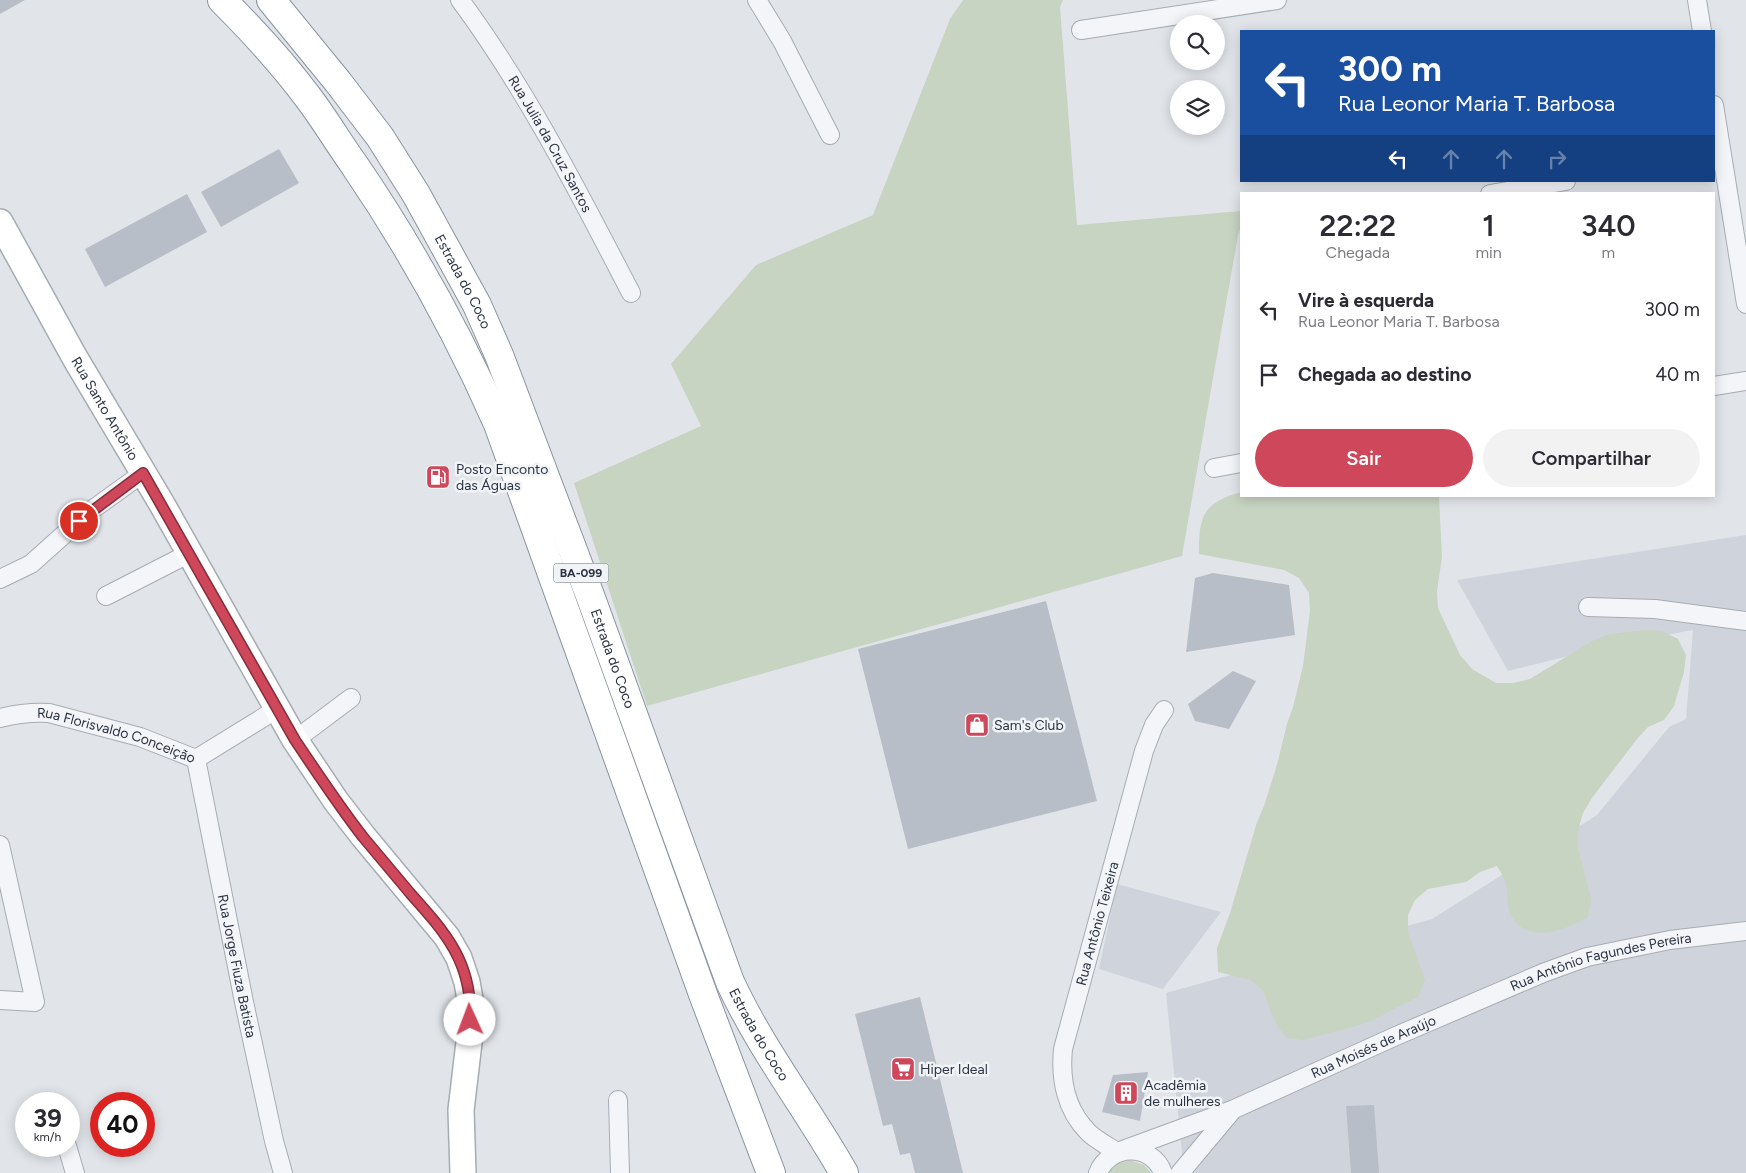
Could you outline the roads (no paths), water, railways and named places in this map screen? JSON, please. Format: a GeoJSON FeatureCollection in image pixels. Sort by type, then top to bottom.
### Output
{"type":"FeatureCollection","features":[{"type":"Feature","properties":{"kind":"highway","name":"Estrada do Coco"},"geometry":{"type":"LineString","coordinates":[[222,0],[265,46],[309,99],[388,214],[420,268],[473,368],[498,424],[704,997],[771,1173]]}},
{"type":"Feature","properties":{"kind":"highway","name":"Estrada do Coco"},"geometry":{"type":"LineString","coordinates":[[271,0],[380,137],[416,194],[477,305],[499,355],[580,570],[730,982],[743,1010],[822,1134],[844,1173]]}},
{"type":"Feature","properties":{"kind":"street","name":"Rua Julia da Cruz Santos"},"geometry":{"type":"LineString","coordinates":[[460,0],[519,86],[560,156],[631,293]]}},
{"type":"Feature","properties":{"kind":"street"},"geometry":{"type":"LineString","coordinates":[[756,0],[782,41],[830,135]]}},
{"type":"Feature","properties":{"kind":"street"},"geometry":{"type":"LineString","coordinates":[[1081,30],[1276,0]]}},
{"type":"Feature","properties":{"kind":"street"},"geometry":{"type":"LineString","coordinates":[[1697,0],[1702,30]]}},
{"type":"Feature","properties":{"kind":"street"},"geometry":{"type":"LineString","coordinates":[[1715,118],[1718,156],[1746,304]]}},
{"type":"Feature","properties":{"kind":"street"},"geometry":{"type":"LineString","coordinates":[[1502,192],[1560,182]]}},
{"type":"Feature","properties":{"kind":"street","name":"Rua Santo Antônio"},"geometry":{"type":"LineString","coordinates":[[0,222],[75,358],[190,553],[295,740],[336,801],[448,937],[459,958],[467,982],[471,1005],[470,1034],[461,1110],[463,1173]]}},
{"type":"Feature","properties":{"kind":"street"},"geometry":{"type":"LineString","coordinates":[[1715,386],[1746,381]]}},
{"type":"Feature","properties":{"kind":"street"},"geometry":{"type":"LineString","coordinates":[[1214,468],[1240,463]]}},
{"type":"Feature","properties":{"kind":"street"},"geometry":{"type":"LineString","coordinates":[[0,580],[31,564],[89,512],[143,473]]}},
{"type":"Feature","properties":{"kind":"street"},"geometry":{"type":"LineString","coordinates":[[106,596],[190,553]]}},
{"type":"Feature","properties":{"kind":"street"},"geometry":{"type":"LineString","coordinates":[[1588,607],[1655,609],[1746,621]]}},
{"type":"Feature","properties":{"kind":"street"},"geometry":{"type":"LineString","coordinates":[[295,740],[351,698]]}},
{"type":"Feature","properties":{"kind":"street","name":"Rua Florisvaldo Conceição"},"geometry":{"type":"LineString","coordinates":[[0,718],[14,714],[48,713],[140,737],[196,759],[277,709]]}},
{"type":"Feature","properties":{"kind":"street","name":"Rua Antônio Teixeira"},"geometry":{"type":"LineString","coordinates":[[1120,1151],[1091,1135],[1078,1120],[1069,1105],[1064,1088],[1063,1050],[1144,751],[1154,725],[1164,710]]}},
{"type":"Feature","properties":{"kind":"street","name":"Rua Jorge Fiuza Batista"},"geometry":{"type":"LineString","coordinates":[[196,759],[242,993],[274,1142],[283,1173]]}},
{"type":"Feature","properties":{"kind":"street"},"geometry":{"type":"LineString","coordinates":[[0,845],[35,1002],[0,1000]]}},
{"type":"Feature","properties":{"kind":"street","name":"Rua Antônio Fagundes Pereira"},"geometry":{"type":"LineString","coordinates":[[1460,1010],[1543,973],[1587,957],[1670,940],[1746,931]]}},
{"type":"Feature","properties":{"kind":"street","name":"Rua Moisés de Araújo"},"geometry":{"type":"LineString","coordinates":[[1120,1151],[1232,1110],[1396,1036],[1460,1010]]}},
{"type":"Feature","properties":{"kind":"street"},"geometry":{"type":"LineString","coordinates":[[618,1100],[620,1173]]}},
{"type":"Feature","properties":{"kind":"street"},"geometry":{"type":"LineString","coordinates":[[1180,1173],[1232,1110]]}},
{"type":"Feature","properties":{"kind":"street"},"geometry":{"type":"LineString","coordinates":[[1091,1135],[1097,1173]]}},
{"type":"Feature","properties":{"kind":"street"},"geometry":{"type":"LineString","coordinates":[[1097,1173],[1106,1160],[1120,1151],[1135,1150],[1145,1153],[1154,1160],[1163,1173]]}},
{"type":"Feature","properties":{"kind":"street"},"geometry":{"type":"LineString","coordinates":[[70,1157],[74,1173]]}},
{"type":"Feature","properties":{"kind":"place","name":"Posto Enconto das Águas"},"geometry":{"type":"Point","coordinates":[438,477]}},
{"type":"Feature","properties":{"kind":"place","name":"Sam's Club"},"geometry":{"type":"Point","coordinates":[977,725]}},
{"type":"Feature","properties":{"kind":"place","name":"Hiper Ideal"},"geometry":{"type":"Point","coordinates":[903,1069]}},
{"type":"Feature","properties":{"kind":"place","name":"Acadêmia de mulheres"},"geometry":{"type":"Point","coordinates":[1126,1093]}}]}
